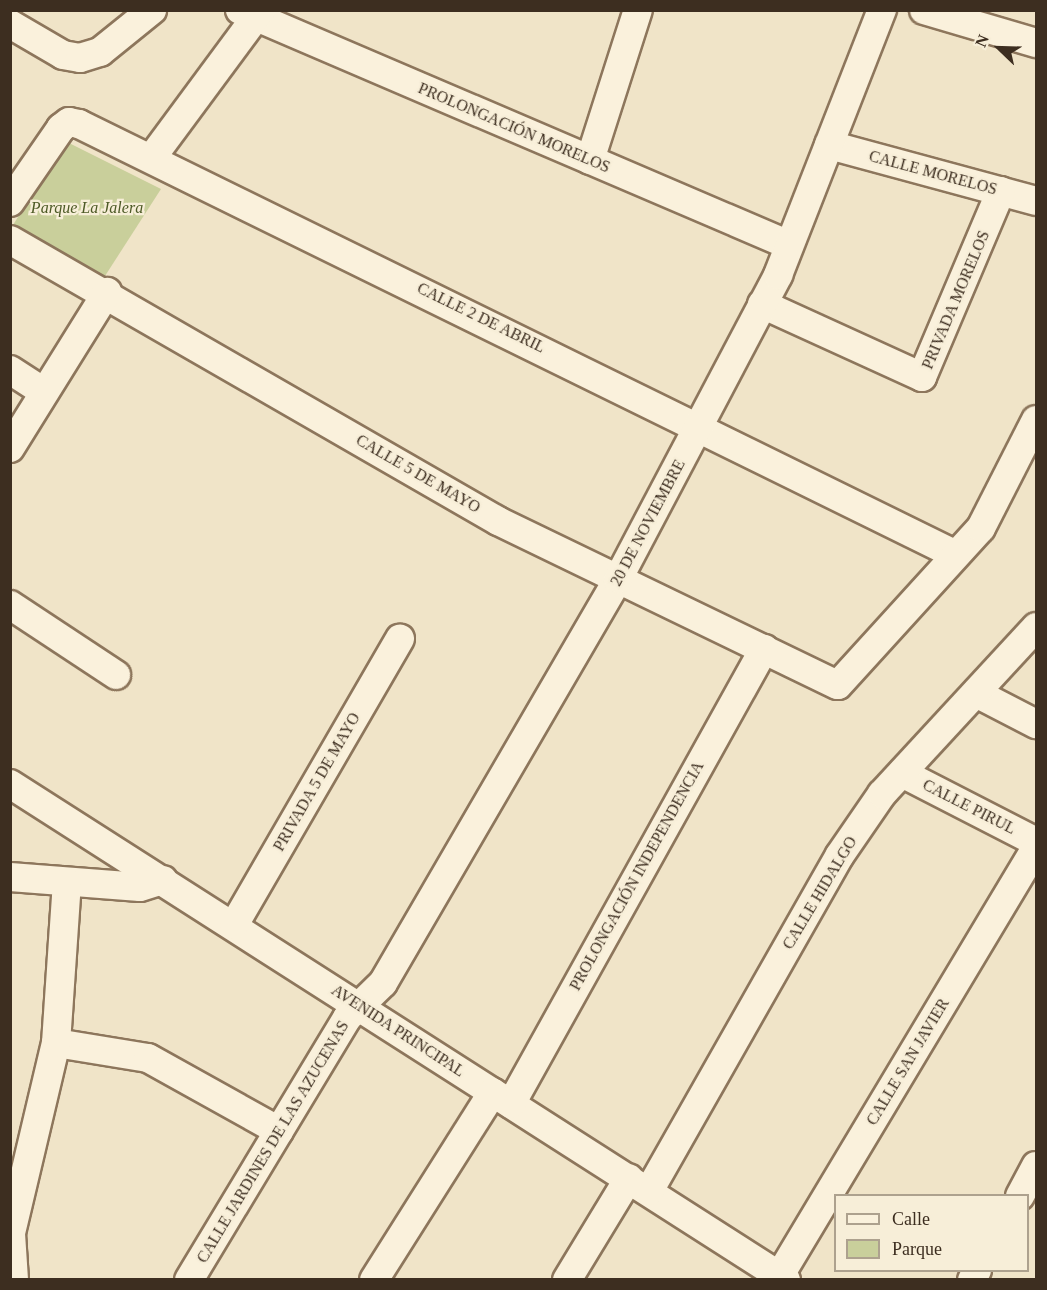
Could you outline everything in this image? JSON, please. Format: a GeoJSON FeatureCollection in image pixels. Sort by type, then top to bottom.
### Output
{"type":"FeatureCollection","features":[{"type":"Feature","properties":{"kind":"street"},"geometry":{"type":"LineString","coordinates":[[10,24],[63,55],[80,58],[100,52],[152,10]]}},
{"type":"Feature","properties":{"kind":"street"},"geometry":{"type":"LineString","coordinates":[[590,160],[638,10]]}},
{"type":"Feature","properties":{"kind":"street","name":"20 DE NOVIEMBRE"},"geometry":{"type":"LineString","coordinates":[[360,1006],[383,983],[618,579],[699,426],[789,245],[882,10]]}},
{"type":"Feature","properties":{"kind":"street"},"geometry":{"type":"LineString","coordinates":[[924,10],[1036,43]]}},
{"type":"Feature","properties":{"kind":"street"},"geometry":{"type":"LineString","coordinates":[[153,156],[252,13]]}},
{"type":"Feature","properties":{"kind":"street","name":"PROLONGACIÓN MORELOS"},"geometry":{"type":"LineString","coordinates":[[252,13],[789,245]]}},
{"type":"Feature","properties":{"kind":"street","name":"CALLE 2 DE ABRIL"},"geometry":{"type":"LineString","coordinates":[[16,185],[69,122],[153,156],[956,555]]}},
{"type":"Feature","properties":{"kind":"street","name":"CALLE MORELOS"},"geometry":{"type":"LineString","coordinates":[[829,145],[1036,201]]}},
{"type":"Feature","properties":{"kind":"street","name":"PRIVADA MORELOS"},"geometry":{"type":"LineString","coordinates":[[762,303],[922,377],[1001,191]]}},
{"type":"Feature","properties":{"kind":"street","name":"CALLE 5 DE MAYO"},"geometry":{"type":"LineString","coordinates":[[10,240],[107,292],[498,521],[838,685],[956,555]]}},
{"type":"Feature","properties":{"kind":"street"},"geometry":{"type":"LineString","coordinates":[[10,448],[107,292]]}},
{"type":"Feature","properties":{"kind":"street"},"geometry":{"type":"LineString","coordinates":[[10,370],[44,392]]}},
{"type":"Feature","properties":{"kind":"street"},"geometry":{"type":"LineString","coordinates":[[956,555],[981,528],[1036,420]]}},
{"type":"Feature","properties":{"kind":"street"},"geometry":{"type":"LineString","coordinates":[[10,605],[116,675]]}},
{"type":"Feature","properties":{"kind":"street","name":"CALLE HIDALGO"},"geometry":{"type":"LineString","coordinates":[[567,1280],[639,1184],[840,855],[902,773],[1036,627]]}},
{"type":"Feature","properties":{"kind":"street","name":"PRIVADA 5 DE MAYO"},"geometry":{"type":"LineString","coordinates":[[234,925],[400,639]]}},
{"type":"Feature","properties":{"kind":"street","name":"PROLONGACIÓN INDEPENDENCIA"},"geometry":{"type":"LineString","coordinates":[[374,1280],[502,1098],[764,649]]}},
{"type":"Feature","properties":{"kind":"street"},"geometry":{"type":"LineString","coordinates":[[976,693],[1036,724]]}},
{"type":"Feature","properties":{"kind":"street","name":"CALLE PIRUL"},"geometry":{"type":"LineString","coordinates":[[902,773],[1036,842]]}},
{"type":"Feature","properties":{"kind":"street","name":"AVENIDA PRINCIPAL"},"geometry":{"type":"LineString","coordinates":[[10,784],[639,1184],[781,1278]]}},
{"type":"Feature","properties":{"kind":"street","name":"CALLE SAN JAVIER"},"geometry":{"type":"LineString","coordinates":[[781,1278],[1036,848]]}},
{"type":"Feature","properties":{"kind":"street"},"geometry":{"type":"LineString","coordinates":[[10,877],[154,887],[163,880]]}},
{"type":"Feature","properties":{"kind":"street"},"geometry":{"type":"LineString","coordinates":[[14,1280],[11,1233],[56,1043],[67,882]]}},
{"type":"Feature","properties":{"kind":"street","name":"CALLE JARDINES DE LAS AZUCENAS"},"geometry":{"type":"LineString","coordinates":[[189,1280],[347,1018],[360,1006]]}},
{"type":"Feature","properties":{"kind":"street"},"geometry":{"type":"LineString","coordinates":[[56,1043],[148,1058],[279,1131]]}},
{"type":"Feature","properties":{"kind":"street"},"geometry":{"type":"LineString","coordinates":[[1021,1194],[1036,1166]]}},
{"type":"Feature","properties":{"kind":"green space","name":"Parque La Jalera"},"geometry":{"type":"Polygon","coordinates":[[[65,141],[161,189],[105,276],[13,225],[65,141]]]}}]}
